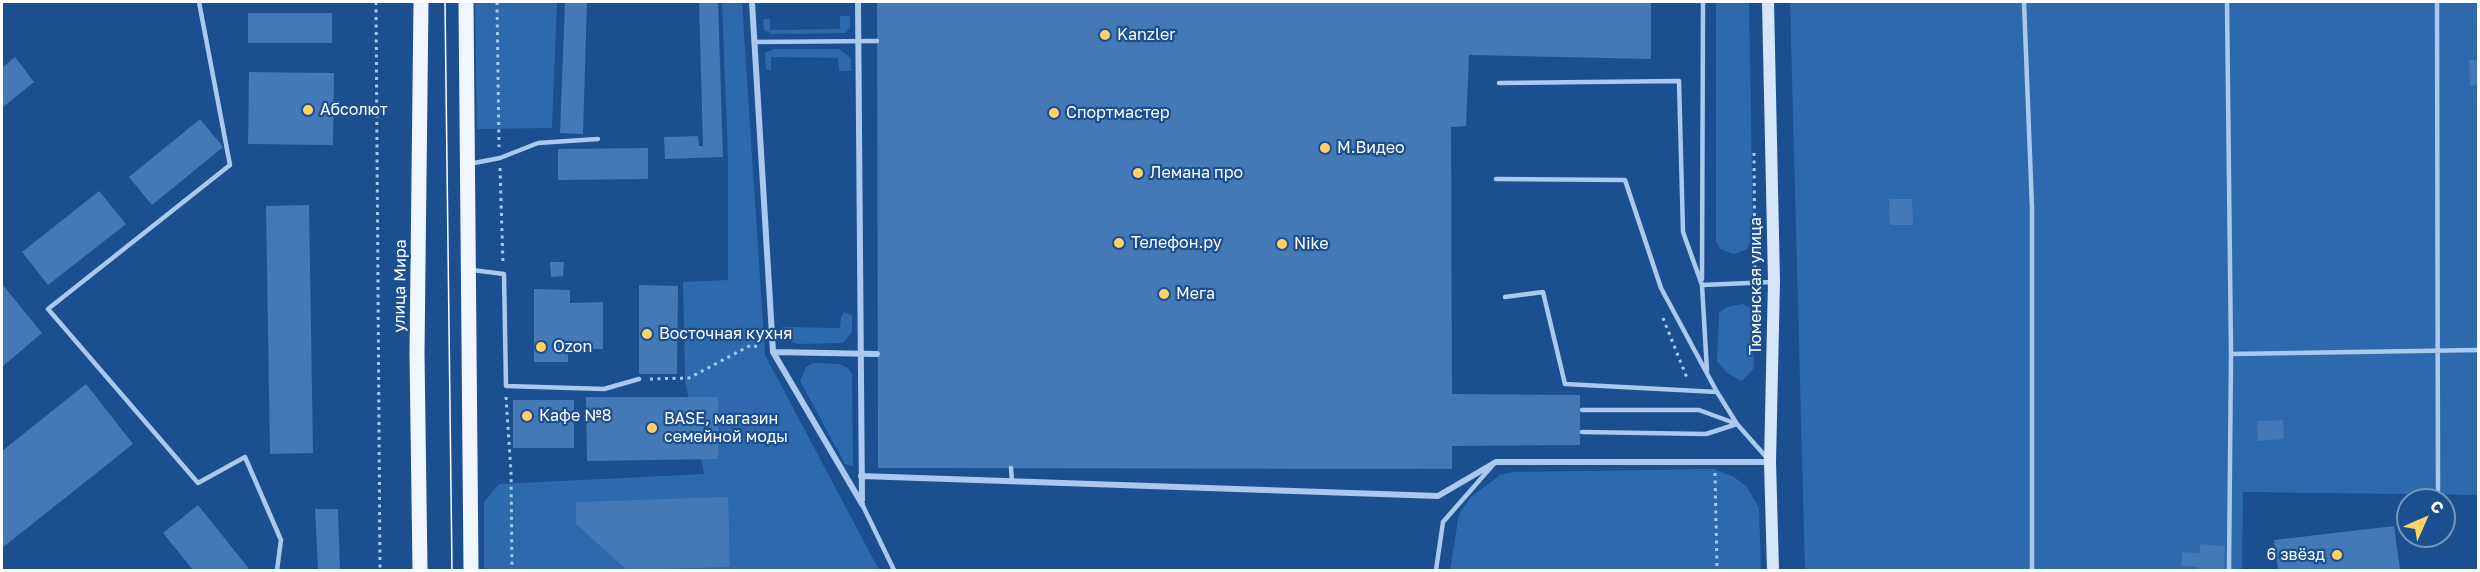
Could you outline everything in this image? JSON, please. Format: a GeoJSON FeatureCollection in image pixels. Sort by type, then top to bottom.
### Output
{"type":"FeatureCollection","features":[{"type":"Feature","properties":{"kind":"main road","name":"улица Мира"},"geometry":{"type":"LineString","coordinates":[[420,570],[417,353],[421,2]]}},
{"type":"Feature","properties":{"kind":"main road"},"geometry":{"type":"LineString","coordinates":[[466,2],[471,570]]}},
{"type":"Feature","properties":{"kind":"street"},"geometry":{"type":"LineString","coordinates":[[752,2],[773,352],[862,504]]}},
{"type":"Feature","properties":{"kind":"street"},"geometry":{"type":"LineString","coordinates":[[858,2],[862,504]]}},
{"type":"Feature","properties":{"kind":"street","name":"Тюменская улица"},"geometry":{"type":"LineString","coordinates":[[1768,2],[1774,281],[1770,462],[1773,570]]}},
{"type":"Feature","properties":{"kind":"street"},"geometry":{"type":"LineString","coordinates":[[773,352],[877,354]]}},
{"type":"Feature","properties":{"kind":"street"},"geometry":{"type":"LineString","coordinates":[[861,476],[1438,496],[1496,462],[1770,462]]}},
{"type":"Feature","properties":{"kind":"lane"},"geometry":{"type":"LineString","coordinates":[[199,2],[230,165],[48,309],[198,483],[245,457],[281,540],[277,570]]}},
{"type":"Feature","properties":{"kind":"lane"},"geometry":{"type":"LineString","coordinates":[[1703,2],[1702,285],[1707,374]]}},
{"type":"Feature","properties":{"kind":"lane"},"geometry":{"type":"LineString","coordinates":[[2024,2],[2031,208],[2032,570]]}},
{"type":"Feature","properties":{"kind":"lane"},"geometry":{"type":"LineString","coordinates":[[2227,2],[2231,354],[2229,570]]}},
{"type":"Feature","properties":{"kind":"lane"},"geometry":{"type":"LineString","coordinates":[[2437,2],[2438,488]]}},
{"type":"Feature","properties":{"kind":"lane"},"geometry":{"type":"LineString","coordinates":[[754,42],[877,41]]}},
{"type":"Feature","properties":{"kind":"lane"},"geometry":{"type":"LineString","coordinates":[[1499,83],[1678,81],[1683,232],[1702,285]]}},
{"type":"Feature","properties":{"kind":"lane"},"geometry":{"type":"LineString","coordinates":[[468,164],[500,158],[538,143],[598,139]]}},
{"type":"Feature","properties":{"kind":"lane"},"geometry":{"type":"LineString","coordinates":[[1496,179],[1625,180],[1661,288],[1717,392],[1737,424],[1770,462]]}},
{"type":"Feature","properties":{"kind":"lane"},"geometry":{"type":"LineString","coordinates":[[470,269],[504,274],[506,386],[604,389],[639,380]]}},
{"type":"Feature","properties":{"kind":"lane"},"geometry":{"type":"LineString","coordinates":[[1702,285],[1774,281]]}},
{"type":"Feature","properties":{"kind":"lane"},"geometry":{"type":"LineString","coordinates":[[1505,297],[1543,292],[1565,384],[1717,392]]}},
{"type":"Feature","properties":{"kind":"lane"},"geometry":{"type":"LineString","coordinates":[[2231,354],[2478,350]]}},
{"type":"Feature","properties":{"kind":"lane"},"geometry":{"type":"LineString","coordinates":[[1582,411],[1699,410],[1737,424]]}},
{"type":"Feature","properties":{"kind":"lane"},"geometry":{"type":"LineString","coordinates":[[1582,432],[1706,434],[1737,424]]}},
{"type":"Feature","properties":{"kind":"lane"},"geometry":{"type":"LineString","coordinates":[[1437,570],[1443,522],[1496,462]]}},
{"type":"Feature","properties":{"kind":"lane"},"geometry":{"type":"LineString","coordinates":[[1011,468],[1012,481]]}},
{"type":"Feature","properties":{"kind":"lane"},"geometry":{"type":"LineString","coordinates":[[862,504],[894,570]]}},
{"type":"Feature","properties":{"kind":"path"},"geometry":{"type":"LineString","coordinates":[[376,2],[380,570]]}},
{"type":"Feature","properties":{"kind":"path"},"geometry":{"type":"LineString","coordinates":[[497,2],[504,274]]}},
{"type":"Feature","properties":{"kind":"path"},"geometry":{"type":"LineString","coordinates":[[1661,288],[1663,322],[1693,391]]}},
{"type":"Feature","properties":{"kind":"path"},"geometry":{"type":"LineString","coordinates":[[639,380],[689,378],[751,345]]}},
{"type":"Feature","properties":{"kind":"path"},"geometry":{"type":"LineString","coordinates":[[506,386],[512,472],[513,570]]}},
{"type":"Feature","properties":{"kind":"path"},"geometry":{"type":"LineString","coordinates":[[1714,462],[1718,570]]}},
{"type":"Feature","properties":{"kind":"shaded area"},"geometry":{"type":"Polygon","coordinates":[[[475,2],[557,2],[552,128],[477,129],[475,2]]]}},
{"type":"Feature","properties":{"kind":"shaded area"},"geometry":{"type":"Polygon","coordinates":[[[722,2],[742,2],[765,355],[879,570],[484,570],[484,502],[499,484],[704,474],[685,381],[683,282],[728,280],[728,159],[722,2]]]}},
{"type":"Feature","properties":{"kind":"shaded area"},"geometry":{"type":"Polygon","coordinates":[[[1716,2],[1749,2],[1753,236],[1747,249],[1734,254],[1720,249],[1716,241],[1716,2]]]}},
{"type":"Feature","properties":{"kind":"shaded area"},"geometry":{"type":"Polygon","coordinates":[[[1790,2],[2478,2],[2478,495],[2456,495],[2456,488],[2396,488],[2396,494],[2243,492],[2242,570],[1805,570],[1790,2]]]}},
{"type":"Feature","properties":{"kind":"shaded area"},"geometry":{"type":"Polygon","coordinates":[[[840,16],[850,16],[850,28],[845,33],[772,34],[764,30],[763,19],[770,19],[770,30],[840,29],[840,16]]]}},
{"type":"Feature","properties":{"kind":"shaded area"},"geometry":{"type":"Polygon","coordinates":[[[774,49],[839,49],[851,58],[851,71],[839,71],[838,58],[771,57],[771,70],[766,70],[765,53],[774,49]]]}},
{"type":"Feature","properties":{"kind":"shaded area"},"geometry":{"type":"Polygon","coordinates":[[[1743,304],[1752,309],[1754,368],[1742,381],[1727,373],[1717,361],[1719,312],[1728,307],[1743,304]]]}},
{"type":"Feature","properties":{"kind":"shaded area"},"geometry":{"type":"Polygon","coordinates":[[[844,312],[852,315],[852,332],[843,343],[797,344],[787,340],[782,331],[783,327],[840,328],[841,316],[844,312]]]}},
{"type":"Feature","properties":{"kind":"shaded area"},"geometry":{"type":"Polygon","coordinates":[[[813,363],[839,364],[848,368],[852,374],[853,466],[845,464],[800,381],[806,367],[813,363]]]}},
{"type":"Feature","properties":{"kind":"shaded area"},"geometry":{"type":"Polygon","coordinates":[[[1714,469],[1734,477],[1747,487],[1759,508],[1761,570],[1450,570],[1459,514],[1471,497],[1500,475],[1514,472],[1714,469]]]}},
{"type":"Feature","properties":{"kind":"building"},"geometry":{"type":"Polygon","coordinates":[[[565,2],[587,2],[583,134],[560,133],[565,2]]]}},
{"type":"Feature","properties":{"kind":"building"},"geometry":{"type":"Polygon","coordinates":[[[699,2],[718,2],[723,157],[665,159],[664,137],[698,136],[699,146],[703,146],[699,2]]]}},
{"type":"Feature","properties":{"kind":"building","name":"Мега"},"geometry":{"type":"Polygon","coordinates":[[[877,2],[1651,2],[1651,59],[1469,55],[1466,126],[1451,127],[1452,394],[1580,395],[1580,445],[1452,446],[1452,469],[878,468],[877,2]]]}},
{"type":"Feature","properties":{"kind":"building"},"geometry":{"type":"Polygon","coordinates":[[[248,13],[332,13],[332,43],[248,43],[248,13]]]}},
{"type":"Feature","properties":{"kind":"building"},"geometry":{"type":"Polygon","coordinates":[[[15,57],[34,82],[2,108],[2,68],[15,57]]]}},
{"type":"Feature","properties":{"kind":"building"},"geometry":{"type":"Polygon","coordinates":[[[2469,60],[2478,60],[2478,85],[2470,86],[2469,60]]]}},
{"type":"Feature","properties":{"kind":"building"},"geometry":{"type":"Polygon","coordinates":[[[249,72],[334,73],[333,145],[248,144],[249,72]]]}},
{"type":"Feature","properties":{"kind":"building"},"geometry":{"type":"Polygon","coordinates":[[[200,119],[223,147],[152,205],[129,177],[200,119]]]}},
{"type":"Feature","properties":{"kind":"building"},"geometry":{"type":"Polygon","coordinates":[[[648,148],[648,179],[558,180],[558,149],[648,148]]]}},
{"type":"Feature","properties":{"kind":"building"},"geometry":{"type":"Polygon","coordinates":[[[99,191],[126,224],[48,285],[22,252],[99,191]]]}},
{"type":"Feature","properties":{"kind":"building"},"geometry":{"type":"Polygon","coordinates":[[[1889,199],[1912,199],[1913,225],[1890,225],[1889,199]]]}},
{"type":"Feature","properties":{"kind":"building"},"geometry":{"type":"Polygon","coordinates":[[[309,205],[313,453],[270,454],[266,206],[309,205]]]}},
{"type":"Feature","properties":{"kind":"building"},"geometry":{"type":"Polygon","coordinates":[[[550,262],[564,262],[563,276],[551,277],[550,262]]]}},
{"type":"Feature","properties":{"kind":"building"},"geometry":{"type":"Polygon","coordinates":[[[2,284],[42,333],[2,367],[2,284]]]}},
{"type":"Feature","properties":{"kind":"building"},"geometry":{"type":"Polygon","coordinates":[[[639,285],[678,286],[677,374],[639,374],[639,285]]]}},
{"type":"Feature","properties":{"kind":"building"},"geometry":{"type":"Polygon","coordinates":[[[534,289],[570,290],[570,303],[603,302],[603,349],[568,349],[568,362],[534,362],[534,289]]]}},
{"type":"Feature","properties":{"kind":"building"},"geometry":{"type":"Polygon","coordinates":[[[86,384],[133,444],[2,548],[2,451],[86,384]]]}},
{"type":"Feature","properties":{"kind":"building","name":"BASE, магазин семейной моды"},"geometry":{"type":"Polygon","coordinates":[[[586,397],[718,397],[718,459],[587,461],[586,397]]]}},
{"type":"Feature","properties":{"kind":"building"},"geometry":{"type":"Polygon","coordinates":[[[513,400],[574,400],[574,448],[513,448],[513,400]]]}},
{"type":"Feature","properties":{"kind":"building"},"geometry":{"type":"Polygon","coordinates":[[[2283,420],[2284,439],[2258,441],[2257,421],[2283,420]]]}},
{"type":"Feature","properties":{"kind":"building"},"geometry":{"type":"Polygon","coordinates":[[[728,497],[730,567],[627,570],[576,524],[576,502],[728,497]]]}},
{"type":"Feature","properties":{"kind":"building"},"geometry":{"type":"Polygon","coordinates":[[[198,505],[250,570],[193,570],[163,533],[198,505]]]}},
{"type":"Feature","properties":{"kind":"building"},"geometry":{"type":"Polygon","coordinates":[[[315,509],[338,509],[340,570],[318,570],[315,509]]]}},
{"type":"Feature","properties":{"kind":"building","name":"6 звёзд"},"geometry":{"type":"Polygon","coordinates":[[[2394,526],[2400,570],[2278,570],[2274,540],[2394,526]]]}},
{"type":"Feature","properties":{"kind":"building"},"geometry":{"type":"Polygon","coordinates":[[[2200,544],[2225,546],[2224,570],[2197,570],[2198,567],[2181,566],[2182,552],[2200,553],[2200,544]]]}},
{"type":"Feature","properties":{"kind":"tram line"},"geometry":{"type":"LineString","coordinates":[[445,2],[452,570]]}},
{"type":"Feature","properties":{"kind":"place","name":"Kanzler"},"geometry":{"type":"Point","coordinates":[1105,35]}},
{"type":"Feature","properties":{"kind":"place","name":"Абсолют"},"geometry":{"type":"Point","coordinates":[308,110]}},
{"type":"Feature","properties":{"kind":"place","name":"Спортмастер"},"geometry":{"type":"Point","coordinates":[1054,113]}},
{"type":"Feature","properties":{"kind":"place","name":"М.Видео"},"geometry":{"type":"Point","coordinates":[1325,148]}},
{"type":"Feature","properties":{"kind":"place","name":"Лемана про"},"geometry":{"type":"Point","coordinates":[1138,173]}},
{"type":"Feature","properties":{"kind":"place","name":"Телефон.ру"},"geometry":{"type":"Point","coordinates":[1119,243]}},
{"type":"Feature","properties":{"kind":"place","name":"Nike"},"geometry":{"type":"Point","coordinates":[1282,244]}},
{"type":"Feature","properties":{"kind":"place","name":"Мега"},"geometry":{"type":"Point","coordinates":[1164,294]}},
{"type":"Feature","properties":{"kind":"place","name":"Восточная кухня"},"geometry":{"type":"Point","coordinates":[647,334]}},
{"type":"Feature","properties":{"kind":"place","name":"Ozon"},"geometry":{"type":"Point","coordinates":[541,347]}},
{"type":"Feature","properties":{"kind":"place","name":"Кафе №8"},"geometry":{"type":"Point","coordinates":[527,416]}},
{"type":"Feature","properties":{"kind":"place","name":"BASE, магазин семейной моды"},"geometry":{"type":"Point","coordinates":[652,428]}},
{"type":"Feature","properties":{"kind":"place","name":"6 звёзд"},"geometry":{"type":"Point","coordinates":[2337,555]}}]}
